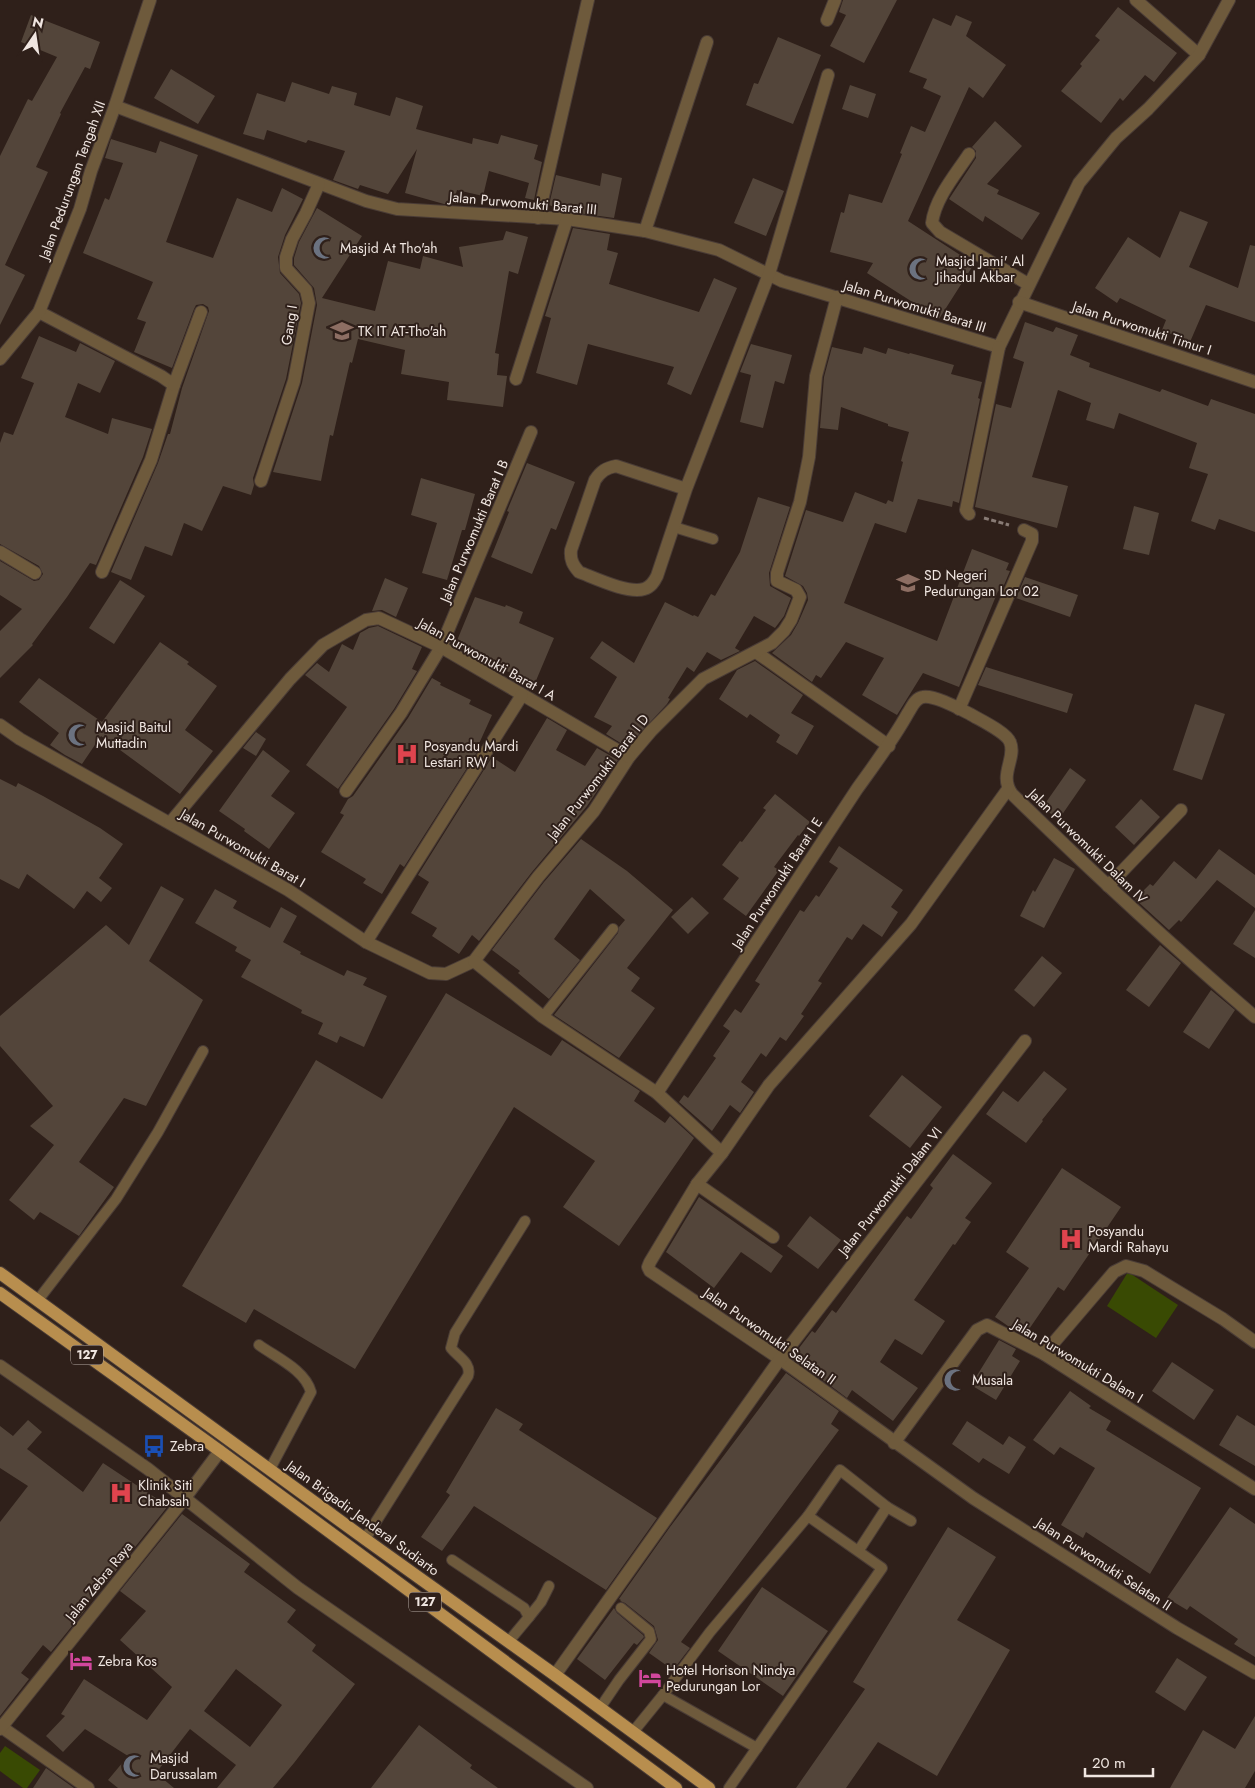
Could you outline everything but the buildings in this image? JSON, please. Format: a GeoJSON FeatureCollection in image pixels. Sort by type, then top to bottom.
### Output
{"type":"FeatureCollection","features":[{"type":"Feature","properties":{"kind":"main road","name":"Jalan Brigadir Jenderal Sudiarto"},"geometry":{"type":"LineString","coordinates":[[0,1273],[709,1788]]}},
{"type":"Feature","properties":{"kind":"main road","name":"127"},"geometry":{"type":"LineString","coordinates":[[0,1293],[220,1450],[673,1787]]}},
{"type":"Feature","properties":{"kind":"street","name":"Jalan Pedurungan Tengah XII"},"geometry":{"type":"LineString","coordinates":[[0,359],[39,312],[80,209],[150,0]]}},
{"type":"Feature","properties":{"kind":"street"},"geometry":{"type":"LineString","coordinates":[[538,218],[588,0]]}},
{"type":"Feature","properties":{"kind":"street"},"geometry":{"type":"LineString","coordinates":[[827,20],[835,0]]}},
{"type":"Feature","properties":{"kind":"street"},"geometry":{"type":"LineString","coordinates":[[1136,0],[1199,55]]}},
{"type":"Feature","properties":{"kind":"street","name":"Jalan Purwomukti Barat III"},"geometry":{"type":"LineString","coordinates":[[115,106],[366,201],[397,209],[567,219],[645,231],[719,250],[782,281],[998,347],[1079,183],[1116,138],[1148,109],[1199,55],[1229,0]]}},
{"type":"Feature","properties":{"kind":"street"},"geometry":{"type":"LineString","coordinates":[[645,231],[707,42]]}},
{"type":"Feature","properties":{"kind":"street"},"geometry":{"type":"LineString","coordinates":[[686,489],[616,466],[600,472],[595,480],[570,550],[570,559],[579,572],[634,591],[652,585],[657,576],[686,489],[769,274],[828,75]]}},
{"type":"Feature","properties":{"kind":"street"},"geometry":{"type":"LineString","coordinates":[[969,154],[933,214],[932,223],[940,232],[1028,284]]}},
{"type":"Feature","properties":{"kind":"street","name":"Gang I"},"geometry":{"type":"LineString","coordinates":[[261,481],[294,382],[309,303],[306,290],[286,268],[286,257],[292,239],[319,184]]}},
{"type":"Feature","properties":{"kind":"street"},"geometry":{"type":"LineString","coordinates":[[516,379],[567,219]]}},
{"type":"Feature","properties":{"kind":"street","name":"Jalan Purwomukti Barat I D"},"geometry":{"type":"LineString","coordinates":[[474,960],[538,877],[594,811],[629,757],[651,731],[703,679],[772,642],[784,631],[791,620],[799,602],[799,593],[778,581],[777,573],[800,502],[809,457],[816,376],[837,297]]}},
{"type":"Feature","properties":{"kind":"street","name":"Jalan Purwomukti Timur I"},"geometry":{"type":"LineString","coordinates":[[1019,302],[1255,382]]}},
{"type":"Feature","properties":{"kind":"street"},"geometry":{"type":"LineString","coordinates":[[39,312],[161,376],[174,385]]}},
{"type":"Feature","properties":{"kind":"street"},"geometry":{"type":"LineString","coordinates":[[102,572],[151,460],[174,385],[201,312]]}},
{"type":"Feature","properties":{"kind":"street"},"geometry":{"type":"LineString","coordinates":[[969,514],[966,510],[998,347]]}},
{"type":"Feature","properties":{"kind":"street","name":"Jalan Purwomukti Barat I B"},"geometry":{"type":"LineString","coordinates":[[346,791],[396,720],[442,647],[531,432]]}},
{"type":"Feature","properties":{"kind":"street"},"geometry":{"type":"LineString","coordinates":[[960,709],[1032,541],[1032,534],[1024,530]]}},
{"type":"Feature","properties":{"kind":"street"},"geometry":{"type":"LineString","coordinates":[[0,552],[35,573]]}},
{"type":"Feature","properties":{"kind":"street","name":"Jalan Purwomukti Barat I A"},"geometry":{"type":"LineString","coordinates":[[170,823],[290,679],[323,645],[366,620],[379,618],[442,647],[629,757]]}},
{"type":"Feature","properties":{"kind":"street"},"geometry":{"type":"LineString","coordinates":[[756,652],[889,746]]}},
{"type":"Feature","properties":{"kind":"street"},"geometry":{"type":"LineString","coordinates":[[366,942],[522,695]]}},
{"type":"Feature","properties":{"kind":"street","name":"Jalan Purwomukti Dalam IV"},"geometry":{"type":"LineString","coordinates":[[928,697],[960,709],[998,730],[1011,742],[1006,782],[1008,789],[1180,953],[1255,1017]]}},
{"type":"Feature","properties":{"kind":"street","name":"Jalan Purwomukti Barat I E"},"geometry":{"type":"LineString","coordinates":[[657,1093],[856,789],[889,746],[914,703],[920,698],[928,697]]}},
{"type":"Feature","properties":{"kind":"street","name":"Jalan Purwomukti Barat I"},"geometry":{"type":"LineString","coordinates":[[0,725],[68,766],[288,890],[366,942],[430,973],[446,974],[474,960]]}},
{"type":"Feature","properties":{"kind":"street","name":"Jalan Purwomukti Selatan II"},"geometry":{"type":"LineString","coordinates":[[1008,789],[911,924],[769,1085],[722,1153],[697,1184],[648,1267],[650,1271],[780,1359],[894,1443],[973,1498],[1152,1613],[1255,1673]]}},
{"type":"Feature","properties":{"kind":"street"},"geometry":{"type":"LineString","coordinates":[[1108,886],[1181,810]]}},
{"type":"Feature","properties":{"kind":"street"},"geometry":{"type":"LineString","coordinates":[[474,960],[543,1017],[657,1093],[722,1153]]}},
{"type":"Feature","properties":{"kind":"street","name":"Jalan Purwomukti Dalam VI"},"geometry":{"type":"LineString","coordinates":[[555,1675],[780,1359],[1025,1041]]}},
{"type":"Feature","properties":{"kind":"street"},"geometry":{"type":"LineString","coordinates":[[697,1184],[773,1237]]}},
{"type":"Feature","properties":{"kind":"street"},"geometry":{"type":"LineString","coordinates":[[1044,1354],[1114,1272],[1126,1266],[1144,1271],[1223,1319],[1255,1342]]}},
{"type":"Feature","properties":{"kind":"street","name":"Jalan Purwomukti Dalam I"},"geometry":{"type":"LineString","coordinates":[[894,1443],[977,1330],[987,1325],[1044,1354],[1255,1489]]}},
{"type":"Feature","properties":{"kind":"street"},"geometry":{"type":"LineString","coordinates":[[0,1366],[148,1469],[298,1588],[586,1788]]}},
{"type":"Feature","properties":{"kind":"street","name":"Jalan Zebra Raya"},"geometry":{"type":"LineString","coordinates":[[0,1728],[184,1499],[220,1450]]}},
{"type":"Feature","properties":{"kind":"street"},"geometry":{"type":"LineString","coordinates":[[0,1728],[88,1788]]}},
{"type":"Feature","properties":{"kind":"lane"},"geometry":{"type":"LineString","coordinates":[[674,527],[713,539]]}},
{"type":"Feature","properties":{"kind":"lane"},"geometry":{"type":"LineString","coordinates":[[543,1017],[613,929]]}},
{"type":"Feature","properties":{"kind":"lane"},"geometry":{"type":"LineString","coordinates":[[38,1300],[116,1199],[158,1132],[203,1051]]}},
{"type":"Feature","properties":{"kind":"lane"},"geometry":{"type":"LineString","coordinates":[[365,1539],[468,1376],[470,1371],[468,1365],[451,1348],[455,1333],[525,1221]]}},
{"type":"Feature","properties":{"kind":"lane"},"geometry":{"type":"LineString","coordinates":[[259,1345],[308,1382],[311,1392],[270,1469]]}},
{"type":"Feature","properties":{"kind":"lane"},"geometry":{"type":"LineString","coordinates":[[633,1732],[710,1632],[808,1516],[840,1470],[887,1507],[911,1521]]}},
{"type":"Feature","properties":{"kind":"lane"},"geometry":{"type":"LineString","coordinates":[[859,1550],[887,1507]]}},
{"type":"Feature","properties":{"kind":"lane"},"geometry":{"type":"LineString","coordinates":[[729,1788],[882,1568],[859,1550],[808,1516]]}},
{"type":"Feature","properties":{"kind":"lane"},"geometry":{"type":"LineString","coordinates":[[452,1560],[515,1601],[524,1608],[529,1617]]}},
{"type":"Feature","properties":{"kind":"lane"},"geometry":{"type":"LineString","coordinates":[[509,1641],[541,1602],[549,1586]]}},
{"type":"Feature","properties":{"kind":"lane"},"geometry":{"type":"LineString","coordinates":[[600,1708],[651,1639],[649,1631],[621,1608]]}},
{"type":"Feature","properties":{"kind":"lane"},"geometry":{"type":"LineString","coordinates":[[663,1695],[757,1748]]}},
{"type":"Feature","properties":{"kind":"path"},"geometry":{"type":"LineString","coordinates":[[969,514],[1024,530]]}},
{"type":"Feature","properties":{"kind":"green space"},"geometry":{"type":"Polygon","coordinates":[[[1128,1272],[1178,1305],[1156,1338],[1107,1306],[1128,1272]]]}},
{"type":"Feature","properties":{"kind":"green space"},"geometry":{"type":"Polygon","coordinates":[[[5,1746],[40,1770],[27,1788],[23,1788],[0,1771],[0,1753],[5,1746]]]}},
{"type":"Feature","properties":{"kind":"place","name":"Masjid At Tho'ah"},"geometry":{"type":"Point","coordinates":[324,248]}},
{"type":"Feature","properties":{"kind":"place","name":"Masjid Jami' Al Jihadul Akbar"},"geometry":{"type":"Point","coordinates":[920,269]}},
{"type":"Feature","properties":{"kind":"place","name":"TK IT AT-Tho'ah"},"geometry":{"type":"Point","coordinates":[342,331]}},
{"type":"Feature","properties":{"kind":"place","name":"SD Negeri Pedurungan Lor 02"},"geometry":{"type":"Point","coordinates":[908,583]}},
{"type":"Feature","properties":{"kind":"place","name":"Masjid Baitul Muttadin"},"geometry":{"type":"Point","coordinates":[79,735]}},
{"type":"Feature","properties":{"kind":"place","name":"Posyandu Mardi Lestari RW I"},"geometry":{"type":"Point","coordinates":[407,754]}},
{"type":"Feature","properties":{"kind":"place","name":"Posyandu Mardi Rahayu"},"geometry":{"type":"Point","coordinates":[1071,1239]}},
{"type":"Feature","properties":{"kind":"place","name":"Musala"},"geometry":{"type":"Point","coordinates":[955,1380]}},
{"type":"Feature","properties":{"kind":"place","name":"Zebra"},"geometry":{"type":"Point","coordinates":[154,1446]}},
{"type":"Feature","properties":{"kind":"place","name":"Klinik Siti Chabsah"},"geometry":{"type":"Point","coordinates":[121,1493]}},
{"type":"Feature","properties":{"kind":"place","name":"Zebra Kos"},"geometry":{"type":"Point","coordinates":[81,1661]}},
{"type":"Feature","properties":{"kind":"place","name":"Hotel Horison Nindya Pedurungan Lor"},"geometry":{"type":"Point","coordinates":[650,1678]}},
{"type":"Feature","properties":{"kind":"place","name":"Masjid Darussalam"},"geometry":{"type":"Point","coordinates":[134,1766]}}]}
